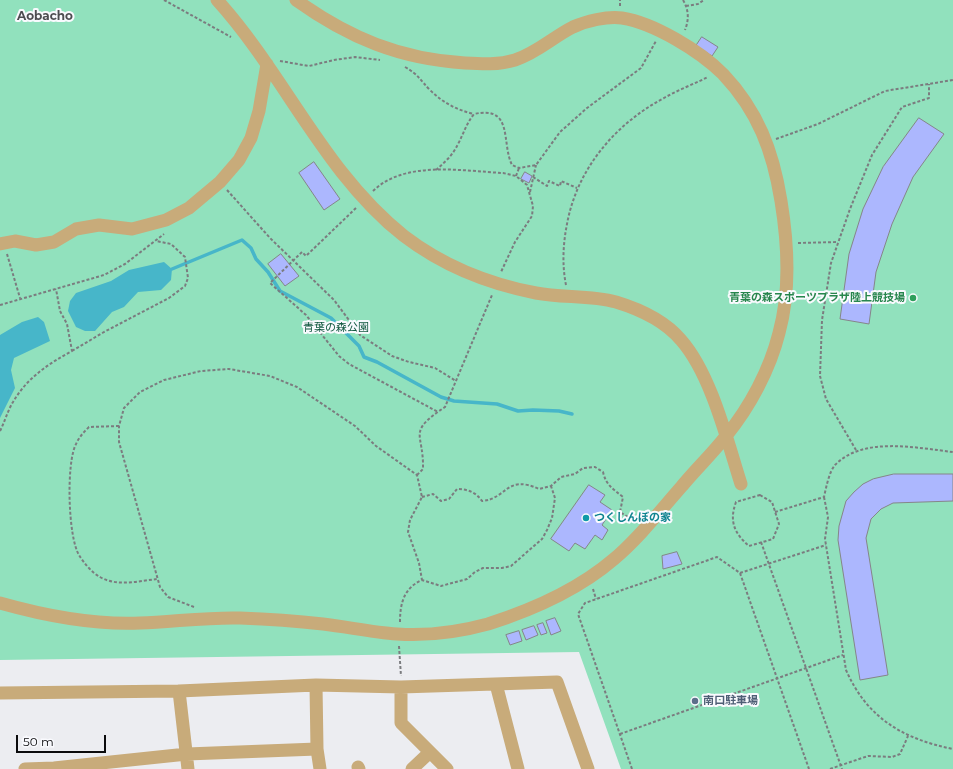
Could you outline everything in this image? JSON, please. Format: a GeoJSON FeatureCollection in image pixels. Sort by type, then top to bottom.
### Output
{"type":"FeatureCollection","features":[{"type":"Feature","properties":{"kind":"street"},"geometry":{"type":"LineString","coordinates":[[217,0],[267,64],[340,172],[364,200],[387,222],[407,238],[443,260],[497,284],[538,293],[615,302],[657,319],[681,339],[700,367],[726,437],[741,484]]}},
{"type":"Feature","properties":{"kind":"street"},"geometry":{"type":"LineString","coordinates":[[0,603],[39,614],[89,622],[139,623],[239,618],[319,623],[399,634],[447,633],[485,625],[520,613],[566,592],[612,561],[645,529],[726,437],[740,418],[763,376],[779,335],[786,300],[785,227],[778,184],[768,142],[743,98],[720,71],[662,32],[619,17],[588,22],[572,28],[545,46],[514,60],[486,65],[447,62],[394,52],[342,30],[296,0]]}},
{"type":"Feature","properties":{"kind":"street"},"geometry":{"type":"LineString","coordinates":[[2,243],[15,242],[36,245],[54,242],[76,230],[99,225],[132,229],[166,220],[189,208],[220,182],[239,160],[251,138],[259,111],[267,64]]}},
{"type":"Feature","properties":{"kind":"street"},"geometry":{"type":"LineString","coordinates":[[0,693],[179,691],[316,685],[401,687],[557,682],[588,769]]}},
{"type":"Feature","properties":{"kind":"street"},"geometry":{"type":"LineString","coordinates":[[496,684],[518,769]]}},
{"type":"Feature","properties":{"kind":"street"},"geometry":{"type":"LineString","coordinates":[[316,685],[317,749],[320,769]]}},
{"type":"Feature","properties":{"kind":"street"},"geometry":{"type":"LineString","coordinates":[[401,687],[401,723],[429,753],[447,769]]}},
{"type":"Feature","properties":{"kind":"street"},"geometry":{"type":"LineString","coordinates":[[179,691],[188,769]]}},
{"type":"Feature","properties":{"kind":"street"},"geometry":{"type":"LineString","coordinates":[[25,769],[54,768],[187,754],[317,749]]}},
{"type":"Feature","properties":{"kind":"street"},"geometry":{"type":"LineString","coordinates":[[412,769],[429,753]]}},
{"type":"Feature","properties":{"kind":"path"},"geometry":{"type":"LineString","coordinates":[[164,0],[237,41]]}},
{"type":"Feature","properties":{"kind":"path"},"geometry":{"type":"LineString","coordinates":[[679,42],[688,20],[686,6],[683,0]]}},
{"type":"Feature","properties":{"kind":"path"},"geometry":{"type":"LineString","coordinates":[[686,6],[698,4],[704,0]]}},
{"type":"Feature","properties":{"kind":"path"},"geometry":{"type":"LineString","coordinates":[[530,192],[536,165],[560,132],[587,108],[641,68],[662,32]]}},
{"type":"Feature","properties":{"kind":"path"},"geometry":{"type":"LineString","coordinates":[[259,53],[278,61],[308,66],[334,60],[355,58],[381,60]]}},
{"type":"Feature","properties":{"kind":"path"},"geometry":{"type":"LineString","coordinates":[[404,66],[417,73],[430,90],[444,102],[459,110],[474,114],[482,112],[490,113],[500,118],[507,135],[507,156],[512,165],[519,168],[536,165]]}},
{"type":"Feature","properties":{"kind":"path"},"geometry":{"type":"LineString","coordinates":[[568,296],[563,272],[564,239],[568,214],[577,188],[594,157],[614,135],[639,114],[663,98],[720,71]]}},
{"type":"Feature","properties":{"kind":"path"},"geometry":{"type":"LineString","coordinates":[[768,142],[818,124],[885,92],[953,80]]}},
{"type":"Feature","properties":{"kind":"path"},"geometry":{"type":"LineString","coordinates":[[856,450],[826,398],[820,376],[822,320],[831,264],[850,209],[872,156],[902,107],[929,98],[928,84]]}},
{"type":"Feature","properties":{"kind":"path"},"geometry":{"type":"LineString","coordinates":[[436,170],[448,160],[458,145],[465,125],[474,114]]}},
{"type":"Feature","properties":{"kind":"path"},"geometry":{"type":"LineString","coordinates":[[516,176],[519,168]]}},
{"type":"Feature","properties":{"kind":"path"},"geometry":{"type":"LineString","coordinates":[[417,475],[423,469],[419,437],[420,428],[445,407],[515,242],[532,216],[533,206],[530,192],[527,185],[516,176],[503,173],[436,170],[415,171],[399,174],[381,184],[306,256],[302,252],[294,261],[275,276],[270,283],[306,315],[340,356],[349,364],[438,412]]}},
{"type":"Feature","properties":{"kind":"path"},"geometry":{"type":"LineString","coordinates":[[533,177],[547,186],[549,181],[560,186],[561,181],[577,188]]}},
{"type":"Feature","properties":{"kind":"path"},"geometry":{"type":"LineString","coordinates":[[220,182],[270,238],[334,300],[360,335],[373,345],[408,362],[435,368],[456,381]]}},
{"type":"Feature","properties":{"kind":"path"},"geometry":{"type":"LineString","coordinates":[[0,305],[104,275],[125,264],[168,230]]}},
{"type":"Feature","properties":{"kind":"path"},"geometry":{"type":"LineString","coordinates":[[0,431],[12,402],[26,384],[38,372],[104,332],[169,298],[185,286],[188,278],[185,257],[171,244],[156,241]]}},
{"type":"Feature","properties":{"kind":"path"},"geometry":{"type":"LineString","coordinates":[[786,244],[838,242]]}},
{"type":"Feature","properties":{"kind":"path"},"geometry":{"type":"LineString","coordinates":[[2,243],[20,298]]}},
{"type":"Feature","properties":{"kind":"path"},"geometry":{"type":"LineString","coordinates":[[56,288],[60,312],[67,324],[72,351]]}},
{"type":"Feature","properties":{"kind":"path"},"geometry":{"type":"LineString","coordinates":[[202,619],[196,608],[168,597],[160,588],[119,442],[118,426],[124,408],[140,392],[164,380],[201,371],[229,369],[270,376],[297,388],[355,426],[376,446],[417,475],[422,497],[410,520],[408,532],[419,563],[422,580]]}},
{"type":"Feature","properties":{"kind":"path"},"geometry":{"type":"LineString","coordinates":[[118,426],[89,427],[75,445],[70,472],[72,529],[79,554],[91,570],[100,577],[121,583],[157,579]]}},
{"type":"Feature","properties":{"kind":"path"},"geometry":{"type":"LineString","coordinates":[[953,452],[893,446],[856,450],[834,466],[824,497],[828,517],[825,538],[826,545],[846,670],[853,686],[874,712],[908,736],[953,749]]}},
{"type":"Feature","properties":{"kind":"path"},"geometry":{"type":"LineString","coordinates":[[422,497],[433,494],[441,501],[449,498],[457,489],[467,489],[479,497],[482,501],[487,501],[492,500],[506,488],[518,484],[539,489],[550,486],[561,477],[575,474],[583,468],[595,467],[603,472],[605,482],[608,486],[623,497],[620,512],[645,529]]}},
{"type":"Feature","properties":{"kind":"path"},"geometry":{"type":"LineString","coordinates":[[401,687],[399,634],[402,598],[413,584],[422,580],[441,586],[467,579],[475,572],[484,568],[502,568],[511,566],[542,538],[547,530],[552,518],[555,498],[550,486]]}},
{"type":"Feature","properties":{"kind":"path"},"geometry":{"type":"LineString","coordinates":[[760,495],[772,502],[779,524],[773,539],[761,542],[749,546],[738,537],[732,515],[736,502],[760,495]]}},
{"type":"Feature","properties":{"kind":"path"},"geometry":{"type":"LineString","coordinates":[[775,512],[824,497]]}},
{"type":"Feature","properties":{"kind":"path"},"geometry":{"type":"LineString","coordinates":[[761,542],[842,769]]}},
{"type":"Feature","properties":{"kind":"path"},"geometry":{"type":"LineString","coordinates":[[740,573],[826,545]]}},
{"type":"Feature","properties":{"kind":"path"},"geometry":{"type":"LineString","coordinates":[[632,769],[578,614],[585,603],[717,557],[740,573],[810,769]]}},
{"type":"Feature","properties":{"kind":"path"},"geometry":{"type":"LineString","coordinates":[[620,734],[844,655]]}},
{"type":"Feature","properties":{"kind":"path"},"geometry":{"type":"LineString","coordinates":[[830,769],[868,756],[892,757],[900,754],[908,736]]}},
{"type":"Feature","properties":{"kind":"green space","name":"青葉の森公園"},"geometry":{"type":"Polygon","coordinates":[[[0,0],[953,0],[953,769],[621,769],[579,652],[0,660],[0,0]]]}},
{"type":"Feature","properties":{"kind":"water"},"geometry":{"type":"Polygon","coordinates":[[[164,262],[172,269],[171,280],[161,290],[138,292],[124,307],[112,312],[95,331],[85,331],[76,327],[68,311],[70,301],[76,293],[111,281],[129,270],[164,262]]]}},
{"type":"Feature","properties":{"kind":"water"},"geometry":{"type":"Polygon","coordinates":[[[38,317],[44,322],[50,341],[14,358],[11,370],[15,388],[0,418],[0,335],[22,322],[38,317]]]}},
{"type":"Feature","properties":{"kind":"building"},"geometry":{"type":"Polygon","coordinates":[[[702,37],[718,47],[712,56],[696,46],[702,37]]]}},
{"type":"Feature","properties":{"kind":"building"},"geometry":{"type":"Polygon","coordinates":[[[919,118],[944,134],[913,177],[892,224],[876,272],[869,324],[840,319],[849,254],[863,209],[883,167],[919,118]]]}},
{"type":"Feature","properties":{"kind":"building"},"geometry":{"type":"Polygon","coordinates":[[[314,162],[340,199],[324,210],[299,173],[314,162]]]}},
{"type":"Feature","properties":{"kind":"building"},"geometry":{"type":"Polygon","coordinates":[[[525,172],[532,176],[529,183],[521,179],[525,172]]]}},
{"type":"Feature","properties":{"kind":"building"},"geometry":{"type":"Polygon","coordinates":[[[281,254],[299,276],[285,286],[268,264],[281,254]]]}},
{"type":"Feature","properties":{"kind":"building"},"geometry":{"type":"Polygon","coordinates":[[[894,474],[953,474],[953,501],[893,503],[881,509],[871,519],[866,538],[888,675],[860,680],[838,540],[839,526],[846,501],[854,492],[863,484],[873,479],[894,474]]]}},
{"type":"Feature","properties":{"kind":"building","name":"つくしんぼの家"},"geometry":{"type":"Polygon","coordinates":[[[589,485],[605,495],[600,502],[612,510],[602,525],[608,530],[602,540],[595,535],[585,549],[575,543],[569,551],[551,539],[589,485]]]}},
{"type":"Feature","properties":{"kind":"building"},"geometry":{"type":"Polygon","coordinates":[[[677,552],[682,564],[663,569],[662,556],[677,552]]]}},
{"type":"Feature","properties":{"kind":"building"},"geometry":{"type":"Polygon","coordinates":[[[555,618],[561,631],[551,635],[546,621],[555,618]]]}},
{"type":"Feature","properties":{"kind":"building"},"geometry":{"type":"Polygon","coordinates":[[[543,623],[547,633],[541,635],[537,625],[543,623]]]}},
{"type":"Feature","properties":{"kind":"building"},"geometry":{"type":"Polygon","coordinates":[[[534,626],[538,635],[526,640],[522,630],[534,626]]]}},
{"type":"Feature","properties":{"kind":"building"},"geometry":{"type":"Polygon","coordinates":[[[519,631],[522,641],[510,645],[506,635],[519,631]]]}},
{"type":"Feature","properties":{"kind":"waterway"},"geometry":{"type":"LineString","coordinates":[[172,269],[242,240],[251,248],[256,259],[268,272],[280,291],[331,318],[359,346],[364,357],[377,362],[441,397],[454,401],[497,404],[518,411],[559,411],[572,414]]}},
{"type":"Feature","properties":{"kind":"place","name":"青葉の森スポーツプラザ陸上競技場"},"geometry":{"type":"Point","coordinates":[913,298]}},
{"type":"Feature","properties":{"kind":"place","name":"つくしんぼの家"},"geometry":{"type":"Point","coordinates":[586,518]}},
{"type":"Feature","properties":{"kind":"place","name":"南口駐車場"},"geometry":{"type":"Point","coordinates":[695,701]}},
{"type":"Feature","properties":{"kind":"district","name":"Aobacho"},"geometry":{"type":"Point","coordinates":[45,16]}}]}
